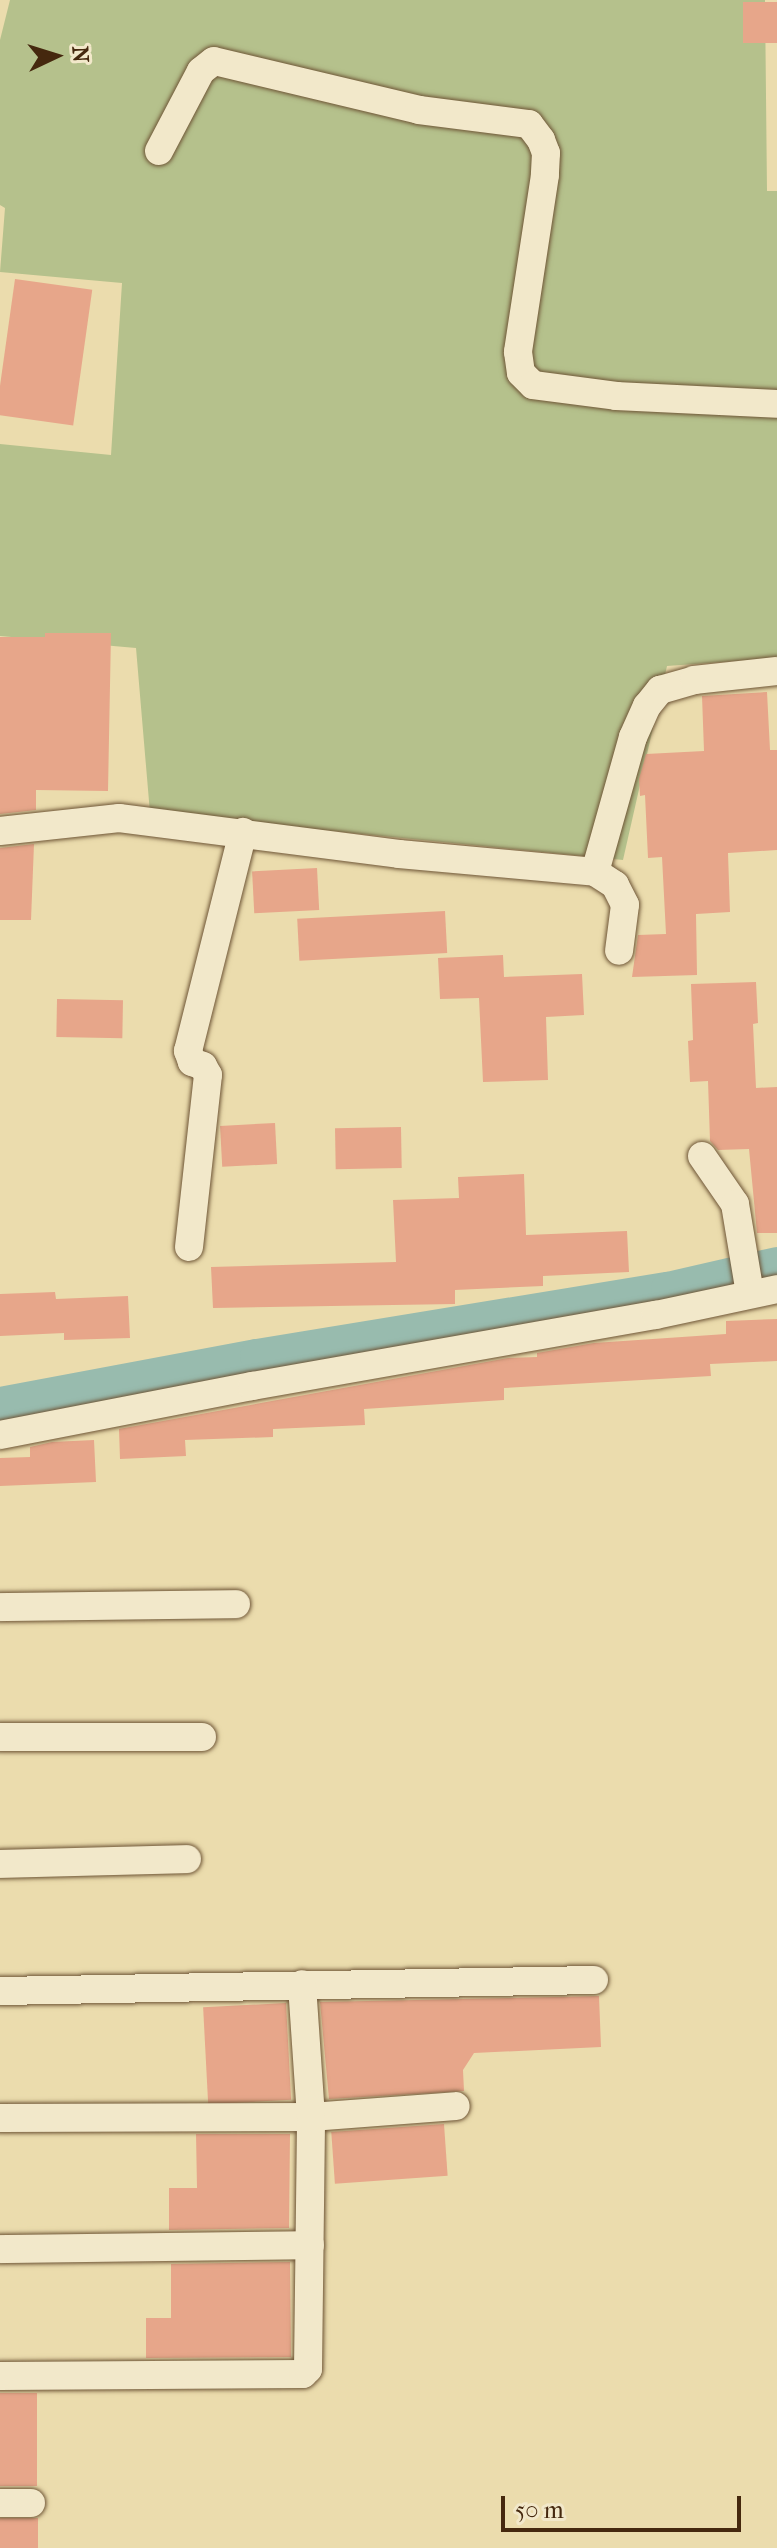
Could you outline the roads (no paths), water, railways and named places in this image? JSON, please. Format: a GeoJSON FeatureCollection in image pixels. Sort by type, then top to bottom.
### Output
{"type":"FeatureCollection","features":[{"type":"Feature","properties":{"kind":"street"},"geometry":{"type":"LineString","coordinates":[[159,151],[201,71],[214,61],[419,110],[529,124],[546,153],[518,352],[521,373],[533,385],[616,396],[777,404]]}},
{"type":"Feature","properties":{"kind":"street"},"geometry":{"type":"LineString","coordinates":[[595,872],[633,737],[647,706],[660,690],[694,680],[777,671]]}},
{"type":"Feature","properties":{"kind":"street"},"geometry":{"type":"LineString","coordinates":[[0,831],[119,818],[399,854],[595,872],[615,885],[625,905],[619,951]]}},
{"type":"Feature","properties":{"kind":"street"},"geometry":{"type":"LineString","coordinates":[[189,1247],[208,1070],[192,1062],[188,1051],[243,832]]}},
{"type":"Feature","properties":{"kind":"street"},"geometry":{"type":"LineString","coordinates":[[0,1435],[759,1289],[743,1242],[735,1204],[702,1156]]}},
{"type":"Feature","properties":{"kind":"street"},"geometry":{"type":"LineString","coordinates":[[0,1607],[236,1604]]}},
{"type":"Feature","properties":{"kind":"street"},"geometry":{"type":"LineString","coordinates":[[0,1737],[202,1737]]}},
{"type":"Feature","properties":{"kind":"street"},"geometry":{"type":"LineString","coordinates":[[0,1864],[187,1859]]}},
{"type":"Feature","properties":{"kind":"street"},"geometry":{"type":"LineString","coordinates":[[0,1991],[594,1980]]}},
{"type":"Feature","properties":{"kind":"street"},"geometry":{"type":"LineString","coordinates":[[0,2376],[303,2374],[310,2365],[311,2117],[302,1984]]}},
{"type":"Feature","properties":{"kind":"street"},"geometry":{"type":"LineString","coordinates":[[0,2118],[311,2117],[456,2106]]}},
{"type":"Feature","properties":{"kind":"street"},"geometry":{"type":"LineString","coordinates":[[0,2249],[310,2245]]}},
{"type":"Feature","properties":{"kind":"street"},"geometry":{"type":"LineString","coordinates":[[0,2503],[31,2503]]}},
{"type":"Feature","properties":{"kind":"waterway"},"geometry":{"type":"LineString","coordinates":[[0,1404],[257,1356],[668,1289],[777,1264]]}}]}
